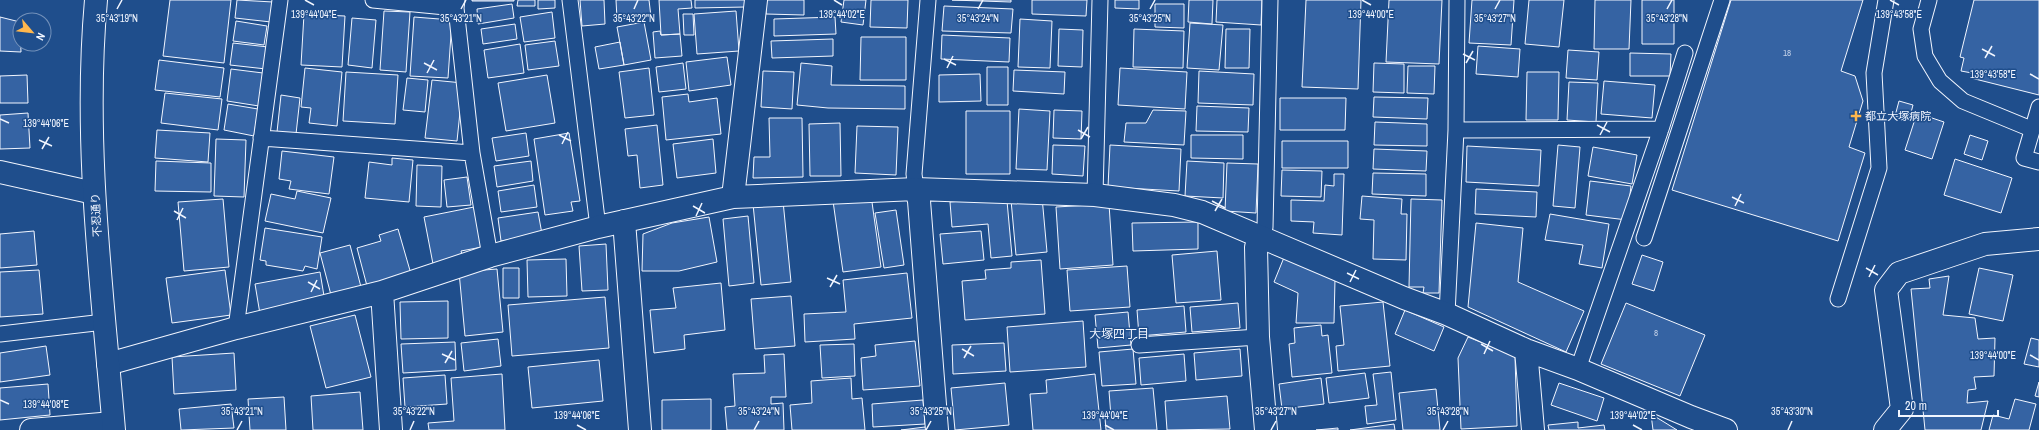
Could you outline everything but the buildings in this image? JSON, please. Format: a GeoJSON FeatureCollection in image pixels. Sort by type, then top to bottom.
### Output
{"type":"FeatureCollection","features":[{"type":"Feature","properties":{"kind":"street","name":"不忍通り"},"geometry":{"type":"LineString","coordinates":[[96,0],[92,41],[94,193],[113,426]]}},
{"type":"Feature","properties":{"kind":"street"},"geometry":{"type":"LineString","coordinates":[[733,198],[756,0]]}},
{"type":"Feature","properties":{"kind":"street"},"geometry":{"type":"LineString","coordinates":[[0,172],[94,193]]}},
{"type":"Feature","properties":{"kind":"street"},"geometry":{"type":"LineString","coordinates":[[916,189],[920,209],[937,430]]}},
{"type":"Feature","properties":{"kind":"street"},"geometry":{"type":"LineString","coordinates":[[108,364],[236,328],[382,292],[490,256],[598,227],[733,198],[916,189],[1095,195],[1174,205],[1202,212],[1261,238],[1447,314],[1526,350],[1578,369],[1691,418],[1726,430]]}},
{"type":"Feature","properties":{"kind":"street"},"geometry":{"type":"LineString","coordinates":[[624,221],[640,430]]}},
{"type":"Feature","properties":{"kind":"street"},"geometry":{"type":"LineString","coordinates":[[1261,238],[1256,247],[1258,337],[1266,430]]}},
{"type":"Feature","properties":{"kind":"street"},"geometry":{"type":"LineString","coordinates":[[1885,430],[1902,409],[1886,290],[1898,273],[1985,244],[2039,239]]}},
{"type":"Feature","properties":{"kind":"street"},"geometry":{"type":"LineString","coordinates":[[382,292],[391,430]]}},
{"type":"Feature","properties":{"kind":"street"},"geometry":{"type":"LineString","coordinates":[[1526,350],[1533,430]]}},
{"type":"Feature","properties":{"kind":"street"},"geometry":{"type":"LineString","coordinates":[[31,430],[113,426]]}},
{"type":"Feature","properties":{"kind":"lane"},"geometry":{"type":"LineString","coordinates":[[236,328],[280,0]]}},
{"type":"Feature","properties":{"kind":"lane"},"geometry":{"type":"LineString","coordinates":[[373,0],[457,4],[472,153],[490,256]]}},
{"type":"Feature","properties":{"kind":"lane"},"geometry":{"type":"LineString","coordinates":[[570,0],[598,227]]}},
{"type":"Feature","properties":{"kind":"lane"},"geometry":{"type":"LineString","coordinates":[[916,189],[914,174],[928,0]]}},
{"type":"Feature","properties":{"kind":"lane"},"geometry":{"type":"LineString","coordinates":[[1095,195],[1100,0]]}},
{"type":"Feature","properties":{"kind":"lane"},"geometry":{"type":"LineString","coordinates":[[1261,238],[1265,227],[1270,0]]}},
{"type":"Feature","properties":{"kind":"lane"},"geometry":{"type":"LineString","coordinates":[[1447,314],[1456,130],[1457,0]]}},
{"type":"Feature","properties":{"kind":"lane"},"geometry":{"type":"LineString","coordinates":[[1644,238],[1722,0]]}},
{"type":"Feature","properties":{"kind":"lane"},"geometry":{"type":"LineString","coordinates":[[1838,299],[1879,168],[1874,73],[1886,0]]}},
{"type":"Feature","properties":{"kind":"lane"},"geometry":{"type":"LineString","coordinates":[[1929,0],[1921,29],[1925,56],[1940,81],[1963,101],[2031,129]]}},
{"type":"Feature","properties":{"kind":"lane"},"geometry":{"type":"LineString","coordinates":[[1578,369],[1661,129],[1685,54]]}},
{"type":"Feature","properties":{"kind":"lane"},"geometry":{"type":"LineString","coordinates":[[2039,107],[2031,129],[2024,158],[2039,162]]}},
{"type":"Feature","properties":{"kind":"lane"},"geometry":{"type":"LineString","coordinates":[[1456,130],[1661,129]]}},
{"type":"Feature","properties":{"kind":"lane"},"geometry":{"type":"LineString","coordinates":[[261,138],[472,153]]}},
{"type":"Feature","properties":{"kind":"lane"},"geometry":{"type":"LineString","coordinates":[[0,334],[104,322]]}},
{"type":"Feature","properties":{"kind":"lane"},"geometry":{"type":"LineString","coordinates":[[1139,345],[1258,337]]}},
{"type":"Feature","properties":{"kind":"place","name":"都立大塚病院"},"geometry":{"type":"Point","coordinates":[1856,116]}},
{"type":"Feature","properties":{"kind":"district","name":"大塚四丁目"},"geometry":{"type":"Point","coordinates":[1119,334]}}]}
